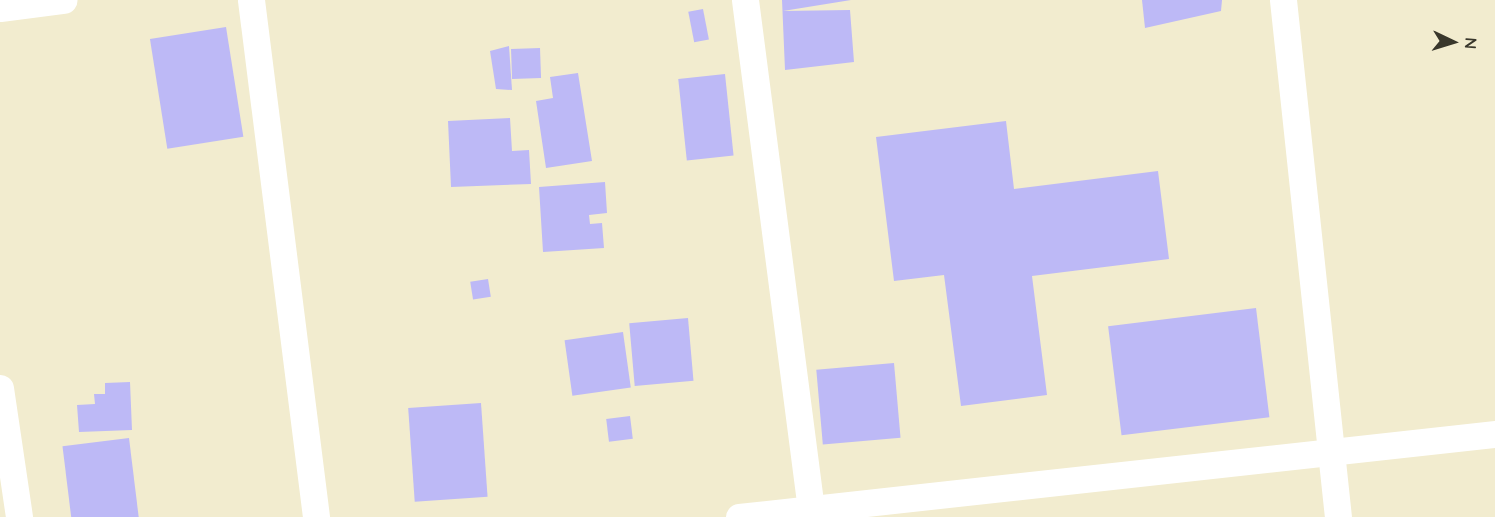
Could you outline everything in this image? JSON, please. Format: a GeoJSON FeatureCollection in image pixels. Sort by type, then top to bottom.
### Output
{"type":"FeatureCollection","features":[{"type":"Feature","properties":{"kind":"street"},"geometry":{"type":"LineString","coordinates":[[0,8],[63,0]]}},
{"type":"Feature","properties":{"kind":"street"},"geometry":{"type":"LineString","coordinates":[[251,0],[316,517]]}},
{"type":"Feature","properties":{"kind":"street"},"geometry":{"type":"LineString","coordinates":[[745,0],[812,514]]}},
{"type":"Feature","properties":{"kind":"street"},"geometry":{"type":"LineString","coordinates":[[1283,0],[1338,517]]}},
{"type":"Feature","properties":{"kind":"street"},"geometry":{"type":"LineString","coordinates":[[0,388],[19,517]]}},
{"type":"Feature","properties":{"kind":"street"},"geometry":{"type":"LineString","coordinates":[[739,517],[812,514],[1495,434]]}},
{"type":"Feature","properties":{"kind":"building"},"geometry":{"type":"Polygon","coordinates":[[[782,0],[851,0],[783,11],[850,10],[854,62],[785,70],[782,0]]]}},
{"type":"Feature","properties":{"kind":"building"},"geometry":{"type":"Polygon","coordinates":[[[1142,0],[1222,0],[1221,11],[1145,28],[1142,0]]]}},
{"type":"Feature","properties":{"kind":"building"},"geometry":{"type":"Polygon","coordinates":[[[703,9],[709,39],[694,42],[688,12],[703,9]]]}},
{"type":"Feature","properties":{"kind":"building"},"geometry":{"type":"Polygon","coordinates":[[[226,27],[243,137],[167,149],[150,39],[226,27]]]}},
{"type":"Feature","properties":{"kind":"building"},"geometry":{"type":"Polygon","coordinates":[[[509,46],[512,90],[496,89],[490,51],[509,46]]]}},
{"type":"Feature","properties":{"kind":"building"},"geometry":{"type":"Polygon","coordinates":[[[540,48],[541,78],[512,79],[511,49],[540,48]]]}},
{"type":"Feature","properties":{"kind":"building"},"geometry":{"type":"Polygon","coordinates":[[[578,73],[592,161],[546,168],[536,101],[553,98],[550,77],[578,73]]]}},
{"type":"Feature","properties":{"kind":"building"},"geometry":{"type":"Polygon","coordinates":[[[725,74],[734,156],[687,160],[678,79],[725,74]]]}},
{"type":"Feature","properties":{"kind":"building"},"geometry":{"type":"Polygon","coordinates":[[[510,118],[512,151],[529,150],[531,184],[451,187],[448,121],[510,118]]]}},
{"type":"Feature","properties":{"kind":"building"},"geometry":{"type":"Polygon","coordinates":[[[1006,121],[1014,189],[1158,171],[1169,259],[1032,276],[1047,395],[961,406],[944,275],[894,281],[876,137],[1006,121]]]}},
{"type":"Feature","properties":{"kind":"building"},"geometry":{"type":"Polygon","coordinates":[[[605,182],[607,213],[589,215],[590,224],[602,223],[604,248],[543,252],[539,187],[605,182]]]}},
{"type":"Feature","properties":{"kind":"building"},"geometry":{"type":"Polygon","coordinates":[[[488,279],[491,297],[473,300],[470,282],[488,279]]]}},
{"type":"Feature","properties":{"kind":"building"},"geometry":{"type":"Polygon","coordinates":[[[1256,308],[1269,417],[1122,435],[1108,326],[1256,308]]]}},
{"type":"Feature","properties":{"kind":"building"},"geometry":{"type":"Polygon","coordinates":[[[688,318],[693,381],[635,386],[629,323],[688,318]]]}},
{"type":"Feature","properties":{"kind":"building"},"geometry":{"type":"Polygon","coordinates":[[[623,332],[631,387],[572,396],[565,340],[623,332]]]}},
{"type":"Feature","properties":{"kind":"building"},"geometry":{"type":"Polygon","coordinates":[[[894,363],[901,438],[823,445],[816,370],[894,363]]]}},
{"type":"Feature","properties":{"kind":"building"},"geometry":{"type":"Polygon","coordinates":[[[130,382],[132,430],[79,432],[77,405],[95,404],[94,394],[105,394],[105,383],[130,382]]]}},
{"type":"Feature","properties":{"kind":"building"},"geometry":{"type":"Polygon","coordinates":[[[481,403],[488,497],[415,502],[408,408],[481,403]]]}},
{"type":"Feature","properties":{"kind":"building"},"geometry":{"type":"Polygon","coordinates":[[[630,416],[633,439],[609,442],[606,419],[630,416]]]}},
{"type":"Feature","properties":{"kind":"building"},"geometry":{"type":"Polygon","coordinates":[[[129,438],[139,517],[71,517],[62,446],[129,438]]]}}]}
